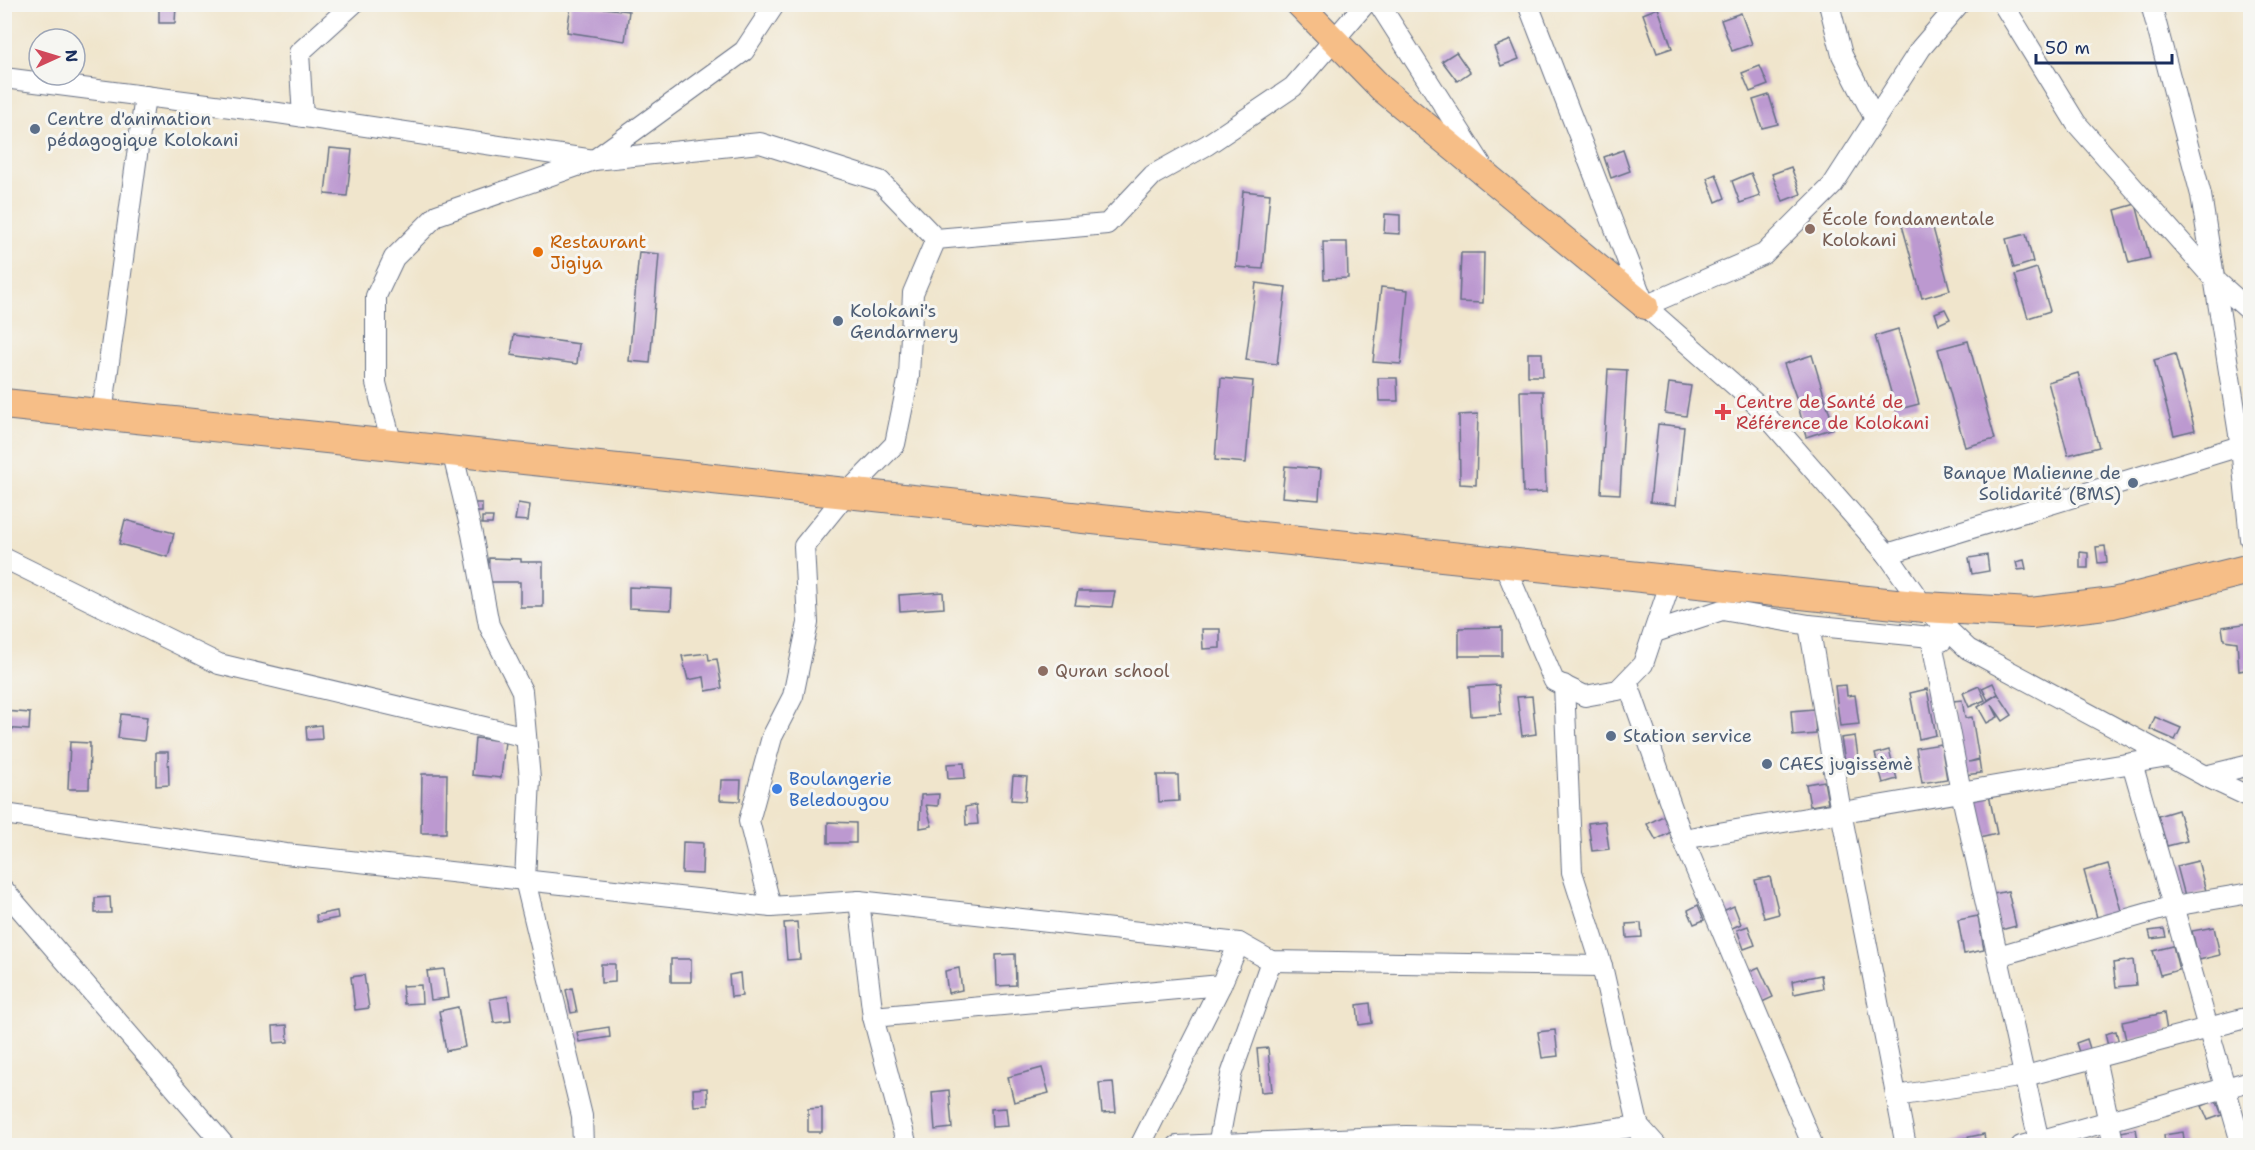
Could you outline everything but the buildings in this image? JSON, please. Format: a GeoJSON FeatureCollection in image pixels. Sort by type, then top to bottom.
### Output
{"type":"FeatureCollection","features":[{"type":"Feature","properties":{"kind":"highway"},"geometry":{"type":"LineString","coordinates":[[4,404],[1924,607],[2031,613],[2113,603],[2250,568]]}},
{"type":"Feature","properties":{"kind":"main road"},"geometry":{"type":"LineString","coordinates":[[1299,4],[1382,89],[1645,306]]}},
{"type":"Feature","properties":{"kind":"street"},"geometry":{"type":"LineString","coordinates":[[303,117],[299,53],[353,4]]}},
{"type":"Feature","properties":{"kind":"street"},"geometry":{"type":"LineString","coordinates":[[4,78],[303,117],[594,160],[744,51],[775,4]]}},
{"type":"Feature","properties":{"kind":"street"},"geometry":{"type":"LineString","coordinates":[[936,239],[1107,224],[1153,175],[1207,145],[1293,87],[1365,4]]}},
{"type":"Feature","properties":{"kind":"street"},"geometry":{"type":"LineString","coordinates":[[1379,4],[1492,181]]}},
{"type":"Feature","properties":{"kind":"street"},"geometry":{"type":"LineString","coordinates":[[1528,4],[1645,306],[1756,404],[1887,554],[1924,607],[1968,649]]}},
{"type":"Feature","properties":{"kind":"street"},"geometry":{"type":"LineString","coordinates":[[1829,4],[1842,55],[1875,119]]}},
{"type":"Feature","properties":{"kind":"street"},"geometry":{"type":"LineString","coordinates":[[1645,306],[1764,254],[1832,186],[1921,48],[1959,4]]}},
{"type":"Feature","properties":{"kind":"street"},"geometry":{"type":"LineString","coordinates":[[2003,4],[2076,123],[2214,279],[2250,311]]}},
{"type":"Feature","properties":{"kind":"street"},"geometry":{"type":"LineString","coordinates":[[2151,4],[2201,195],[2214,279],[2246,445],[2250,539]]}},
{"type":"Feature","properties":{"kind":"street"},"geometry":{"type":"LineString","coordinates":[[102,414],[146,96]]}},
{"type":"Feature","properties":{"kind":"street"},"geometry":{"type":"LineString","coordinates":[[392,445],[376,383],[376,296],[394,258],[437,215],[594,160],[760,143],[880,181],[936,239]]}},
{"type":"Feature","properties":{"kind":"street"},"geometry":{"type":"LineString","coordinates":[[771,907],[749,821],[772,737],[793,696],[808,623],[804,546],[846,494],[895,444],[909,376],[913,293],[936,239]]}},
{"type":"Feature","properties":{"kind":"street"},"geometry":{"type":"LineString","coordinates":[[1887,554],[2246,445]]}},
{"type":"Feature","properties":{"kind":"street"},"geometry":{"type":"LineString","coordinates":[[452,452],[472,534],[489,625],[522,691],[530,779],[525,880],[582,1116],[583,1146]]}},
{"type":"Feature","properties":{"kind":"street"},"geometry":{"type":"LineString","coordinates":[[4,558],[219,664],[526,737]]}},
{"type":"Feature","properties":{"kind":"street"},"geometry":{"type":"LineString","coordinates":[[1504,564],[1554,681],[1585,696],[1618,690],[1643,664],[1671,581]]}},
{"type":"Feature","properties":{"kind":"street"},"geometry":{"type":"LineString","coordinates":[[1655,632],[1722,610],[1809,625],[1931,638],[1968,649],[2205,777],[2250,797]]}},
{"type":"Feature","properties":{"kind":"street"},"geometry":{"type":"LineString","coordinates":[[1809,625],[1841,812],[1906,1146]]}},
{"type":"Feature","properties":{"kind":"street"},"geometry":{"type":"LineString","coordinates":[[1931,638],[1961,792],[2025,1076],[2033,1144],[2108,1119],[2250,1081]]}},
{"type":"Feature","properties":{"kind":"street"},"geometry":{"type":"LineString","coordinates":[[1627,681],[1683,839],[1813,1146]]}},
{"type":"Feature","properties":{"kind":"street"},"geometry":{"type":"LineString","coordinates":[[1564,685],[1572,872],[1602,966],[1643,1146]]}},
{"type":"Feature","properties":{"kind":"street"},"geometry":{"type":"LineString","coordinates":[[1683,839],[2168,757]]}},
{"type":"Feature","properties":{"kind":"street"},"geometry":{"type":"LineString","coordinates":[[2132,763],[2242,1146]]}},
{"type":"Feature","properties":{"kind":"street"},"geometry":{"type":"LineString","coordinates":[[2205,777],[2250,765]]}},
{"type":"Feature","properties":{"kind":"street"},"geometry":{"type":"LineString","coordinates":[[4,814],[286,854],[771,907],[859,901],[1239,943],[1271,962],[1602,966]]}},
{"type":"Feature","properties":{"kind":"street"},"geometry":{"type":"LineString","coordinates":[[4,890],[225,1146]]}},
{"type":"Feature","properties":{"kind":"street"},"geometry":{"type":"LineString","coordinates":[[1998,956],[2173,906],[2250,893]]}},
{"type":"Feature","properties":{"kind":"street"},"geometry":{"type":"LineString","coordinates":[[859,901],[873,1017],[907,1146]]}},
{"type":"Feature","properties":{"kind":"street"},"geometry":{"type":"LineString","coordinates":[[1140,1146],[1221,985],[1239,943]]}},
{"type":"Feature","properties":{"kind":"street"},"geometry":{"type":"LineString","coordinates":[[1218,1144],[1231,1075],[1271,962]]}},
{"type":"Feature","properties":{"kind":"street"},"geometry":{"type":"LineString","coordinates":[[873,1017],[1221,985]]}},
{"type":"Feature","properties":{"kind":"street"},"geometry":{"type":"LineString","coordinates":[[1896,1096],[2025,1076],[2250,1017]]}},
{"type":"Feature","properties":{"kind":"street"},"geometry":{"type":"LineString","coordinates":[[2095,1058],[2114,1146]]}},
{"type":"Feature","properties":{"kind":"street"},"geometry":{"type":"LineString","coordinates":[[1177,1146],[1406,1136],[1547,1139],[1639,1126]]}},
{"type":"Feature","properties":{"kind":"street"},"geometry":{"type":"LineString","coordinates":[[1639,1126],[1657,1146]]}},
{"type":"Feature","properties":{"kind":"place","name":"Centre d'animation pédagogique Kolokani"},"geometry":{"type":"Point","coordinates":[35,129]}},
{"type":"Feature","properties":{"kind":"place","name":"École fondamentale Kolokani"},"geometry":{"type":"Point","coordinates":[1810,229]}},
{"type":"Feature","properties":{"kind":"place","name":"Restaurant Jigiya"},"geometry":{"type":"Point","coordinates":[538,252]}},
{"type":"Feature","properties":{"kind":"place","name":"Kolokani's Gendarmery"},"geometry":{"type":"Point","coordinates":[838,321]}},
{"type":"Feature","properties":{"kind":"place","name":"Centre de Santé de Référence de Kolokani"},"geometry":{"type":"Point","coordinates":[1723,412]}},
{"type":"Feature","properties":{"kind":"place","name":"Banque Malienne de Solidarité (BMS)"},"geometry":{"type":"Point","coordinates":[2133,483]}},
{"type":"Feature","properties":{"kind":"place","name":"Quran school"},"geometry":{"type":"Point","coordinates":[1043,671]}},
{"type":"Feature","properties":{"kind":"place","name":"Station service"},"geometry":{"type":"Point","coordinates":[1611,736]}},
{"type":"Feature","properties":{"kind":"place","name":"CAES jugissèmè"},"geometry":{"type":"Point","coordinates":[1767,764]}},
{"type":"Feature","properties":{"kind":"place","name":"Boulangerie Beledougou"},"geometry":{"type":"Point","coordinates":[777,789]}}]}
